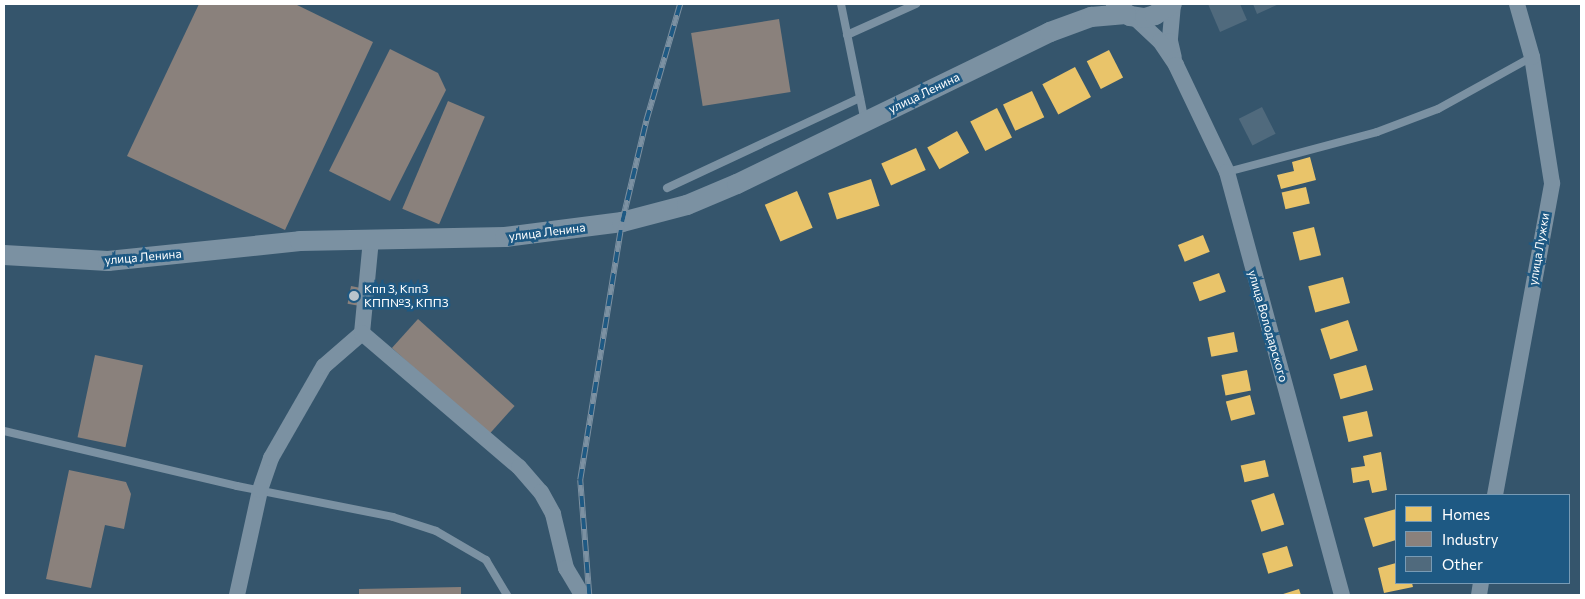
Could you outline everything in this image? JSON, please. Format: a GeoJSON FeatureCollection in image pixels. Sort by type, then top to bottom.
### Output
{"type":"FeatureCollection","features":[{"type":"Feature","properties":{"kind":"street"},"geometry":{"type":"LineString","coordinates":[[1050,32],[1085,4]]}},
{"type":"Feature","properties":{"kind":"street"},"geometry":{"type":"LineString","coordinates":[[1050,32],[1091,17],[1125,12],[1155,16],[1172,4]]}},
{"type":"Feature","properties":{"kind":"street"},"geometry":{"type":"LineString","coordinates":[[1172,4],[1170,41],[1176,65]]}},
{"type":"Feature","properties":{"kind":"street","name":"улица Лужки"},"geometry":{"type":"LineString","coordinates":[[1495,494],[1552,183],[1532,57],[1517,4]]}},
{"type":"Feature","properties":{"kind":"street"},"geometry":{"type":"LineString","coordinates":[[1125,12],[1160,41],[1176,65]]}},
{"type":"Feature","properties":{"kind":"street","name":"улица Ленина"},"geometry":{"type":"LineString","coordinates":[[4,255],[108,261],[268,243],[505,237],[622,222],[657,214],[737,184],[1050,32]]}},
{"type":"Feature","properties":{"kind":"street","name":"улица Володарского"},"geometry":{"type":"LineString","coordinates":[[1176,65],[1227,172],[1342,595]]}},
{"type":"Feature","properties":{"kind":"street"},"geometry":{"type":"LineString","coordinates":[[237,595],[260,490],[271,458],[324,366],[362,333],[371,240]]}},
{"type":"Feature","properties":{"kind":"street"},"geometry":{"type":"LineString","coordinates":[[362,333],[519,467],[541,492],[556,522],[566,568],[582,595]]}},
{"type":"Feature","properties":{"kind":"lane"},"geometry":{"type":"LineString","coordinates":[[841,4],[865,122]]}},
{"type":"Feature","properties":{"kind":"lane"},"geometry":{"type":"LineString","coordinates":[[847,35],[916,4]]}},
{"type":"Feature","properties":{"kind":"lane"},"geometry":{"type":"LineString","coordinates":[[1227,172],[1377,132],[1429,112],[1532,57]]}},
{"type":"Feature","properties":{"kind":"lane"},"geometry":{"type":"LineString","coordinates":[[667,188],[860,98]]}},
{"type":"Feature","properties":{"kind":"lane"},"geometry":{"type":"LineString","coordinates":[[4,431],[260,490],[393,517],[436,531],[486,560],[507,595]]}},
{"type":"Feature","properties":{"kind":"building: Homes"},"geometry":{"type":"Polygon","coordinates":[[[1109,50],[1123,78],[1101,89],[1087,61],[1109,50]]]}},
{"type":"Feature","properties":{"kind":"building: Homes"},"geometry":{"type":"Polygon","coordinates":[[[1075,67],[1091,97],[1058,114],[1042,84],[1075,67]]]}},
{"type":"Feature","properties":{"kind":"building: Homes"},"geometry":{"type":"Polygon","coordinates":[[[1032,91],[1044,117],[1015,131],[1003,105],[1032,91]]]}},
{"type":"Feature","properties":{"kind":"building: Homes"},"geometry":{"type":"Polygon","coordinates":[[[997,108],[1012,137],[985,151],[970,122],[997,108]]]}},
{"type":"Feature","properties":{"kind":"building: Homes"},"geometry":{"type":"Polygon","coordinates":[[[957,131],[969,153],[939,169],[927,147],[957,131]]]}},
{"type":"Feature","properties":{"kind":"building: Homes"},"geometry":{"type":"Polygon","coordinates":[[[916,148],[926,170],[891,185],[881,163],[916,148]]]}},
{"type":"Feature","properties":{"kind":"building: Homes"},"geometry":{"type":"Polygon","coordinates":[[[1310,157],[1316,180],[1281,189],[1277,175],[1294,171],[1292,162],[1310,157]]]}},
{"type":"Feature","properties":{"kind":"building: Homes"},"geometry":{"type":"Polygon","coordinates":[[[871,179],[880,206],[837,220],[828,193],[871,179]]]}},
{"type":"Feature","properties":{"kind":"building: Homes"},"geometry":{"type":"Polygon","coordinates":[[[1306,187],[1310,204],[1285,209],[1282,193],[1306,187]]]}},
{"type":"Feature","properties":{"kind":"building: Homes"},"geometry":{"type":"Polygon","coordinates":[[[797,191],[813,228],[780,241],[765,205],[797,191]]]}},
{"type":"Feature","properties":{"kind":"building: Homes"},"geometry":{"type":"Polygon","coordinates":[[[1314,227],[1321,255],[1300,260],[1293,232],[1314,227]]]}},
{"type":"Feature","properties":{"kind":"building: Homes"},"geometry":{"type":"Polygon","coordinates":[[[1203,235],[1210,252],[1185,262],[1178,245],[1203,235]]]}},
{"type":"Feature","properties":{"kind":"building: Homes"},"geometry":{"type":"Polygon","coordinates":[[[1219,273],[1226,292],[1200,301],[1193,283],[1219,273]]]}},
{"type":"Feature","properties":{"kind":"building: Homes"},"geometry":{"type":"Polygon","coordinates":[[[1343,277],[1350,303],[1315,312],[1308,286],[1343,277]]]}},
{"type":"Feature","properties":{"kind":"building: Homes"},"geometry":{"type":"Polygon","coordinates":[[[1348,320],[1358,350],[1330,359],[1320,329],[1348,320]]]}},
{"type":"Feature","properties":{"kind":"building: Homes"},"geometry":{"type":"Polygon","coordinates":[[[1234,332],[1238,352],[1211,357],[1207,337],[1234,332]]]}},
{"type":"Feature","properties":{"kind":"building: Homes"},"geometry":{"type":"Polygon","coordinates":[[[1366,365],[1373,390],[1340,399],[1333,374],[1366,365]]]}},
{"type":"Feature","properties":{"kind":"building: Homes"},"geometry":{"type":"Polygon","coordinates":[[[1247,370],[1251,391],[1225,396],[1221,375],[1247,370]]]}},
{"type":"Feature","properties":{"kind":"building: Homes"},"geometry":{"type":"Polygon","coordinates":[[[1250,395],[1255,414],[1231,421],[1226,401],[1250,395]]]}},
{"type":"Feature","properties":{"kind":"building: Homes"},"geometry":{"type":"Polygon","coordinates":[[[1367,411],[1373,436],[1348,442],[1343,417],[1367,411]]]}},
{"type":"Feature","properties":{"kind":"building: Homes"},"geometry":{"type":"Polygon","coordinates":[[[1381,452],[1387,490],[1372,493],[1369,480],[1353,483],[1351,468],[1365,466],[1363,456],[1381,452]]]}},
{"type":"Feature","properties":{"kind":"building: Homes"},"geometry":{"type":"Polygon","coordinates":[[[1265,460],[1269,477],[1244,482],[1241,466],[1265,460]]]}},
{"type":"Feature","properties":{"kind":"building: Homes"},"geometry":{"type":"Polygon","coordinates":[[[1274,493],[1284,524],[1261,532],[1251,500],[1274,493]]]}},
{"type":"Feature","properties":{"kind":"building: Homes"},"geometry":{"type":"Polygon","coordinates":[[[1395,509],[1395,540],[1373,547],[1364,518],[1395,509]]]}},
{"type":"Feature","properties":{"kind":"building: Homes"},"geometry":{"type":"Polygon","coordinates":[[[1287,546],[1293,566],[1268,574],[1262,554],[1287,546]]]}},
{"type":"Feature","properties":{"kind":"building: Homes"},"geometry":{"type":"Polygon","coordinates":[[[1395,563],[1395,584],[1412,584],[1413,587],[1384,593],[1378,568],[1395,563]]]}},
{"type":"Feature","properties":{"kind":"building: Homes"},"geometry":{"type":"Polygon","coordinates":[[[1299,589],[1301,595],[1280,595],[1299,589]]]}},
{"type":"Feature","properties":{"kind":"building: Industry"},"geometry":{"type":"Polygon","coordinates":[[[199,4],[295,4],[373,42],[285,230],[127,156],[199,4]]]}},
{"type":"Feature","properties":{"kind":"building: Industry"},"geometry":{"type":"Polygon","coordinates":[[[779,19],[791,92],[703,106],[691,33],[779,19]]]}},
{"type":"Feature","properties":{"kind":"building: Industry"},"geometry":{"type":"Polygon","coordinates":[[[390,49],[438,73],[446,90],[390,201],[329,171],[390,49]]]}},
{"type":"Feature","properties":{"kind":"building: Industry"},"geometry":{"type":"Polygon","coordinates":[[[448,101],[485,117],[439,224],[402,209],[448,101]]]}},
{"type":"Feature","properties":{"kind":"building: Industry","name":"Кпп 3, Кпп3 КПП№3, КПП3"},"geometry":{"type":"Polygon","coordinates":[[[351,286],[361,288],[357,306],[348,304],[351,286]]]}},
{"type":"Feature","properties":{"kind":"building: Industry"},"geometry":{"type":"Polygon","coordinates":[[[418,319],[515,406],[489,435],[392,348],[418,319]]]}},
{"type":"Feature","properties":{"kind":"building: Industry"},"geometry":{"type":"Polygon","coordinates":[[[95,355],[143,365],[125,447],[78,437],[95,355]]]}},
{"type":"Feature","properties":{"kind":"building: Industry"},"geometry":{"type":"Polygon","coordinates":[[[69,470],[126,482],[131,494],[124,529],[105,525],[91,588],[46,579],[69,470]]]}},
{"type":"Feature","properties":{"kind":"building: Industry"},"geometry":{"type":"Polygon","coordinates":[[[461,587],[461,595],[359,595],[359,589],[461,587]]]}},
{"type":"Feature","properties":{"kind":"building: Other"},"geometry":{"type":"Polygon","coordinates":[[[1208,4],[1240,4],[1247,20],[1220,32],[1208,4]]]}},
{"type":"Feature","properties":{"kind":"building: Other"},"geometry":{"type":"Polygon","coordinates":[[[1253,4],[1279,4],[1257,14],[1253,4]]]}},
{"type":"Feature","properties":{"kind":"building: Other"},"geometry":{"type":"Polygon","coordinates":[[[1262,107],[1276,134],[1252,146],[1239,119],[1262,107]]]}},
{"type":"Feature","properties":{"kind":"railway"},"geometry":{"type":"LineString","coordinates":[[589,595],[580,480],[622,222],[646,121],[680,4]]}},
{"type":"Feature","properties":{"kind":"place","name":"Кпп 3, Кпп3 КПП№3, КПП3"},"geometry":{"type":"Point","coordinates":[354,296]}}]}
